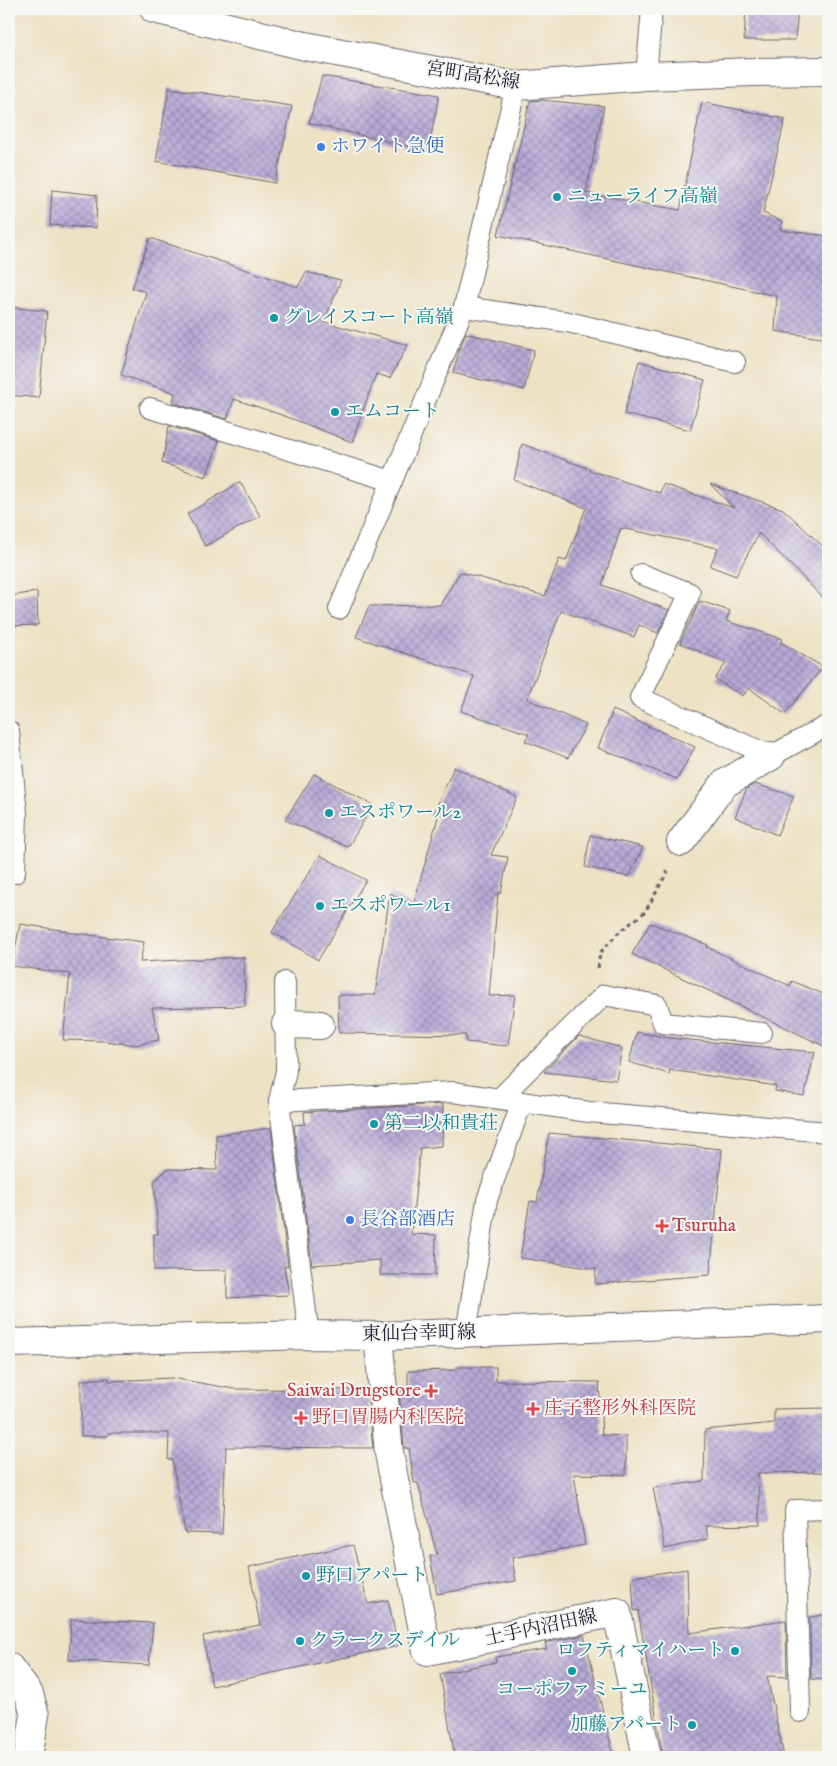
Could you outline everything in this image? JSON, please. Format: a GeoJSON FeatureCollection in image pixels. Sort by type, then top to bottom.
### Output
{"type":"FeatureCollection","features":[{"type":"Feature","properties":{"kind":"street","name":"宮町高松線"},"geometry":{"type":"LineString","coordinates":[[154,9],[305,46],[516,86],[646,76],[753,72],[828,72]]}},
{"type":"Feature","properties":{"kind":"street"},"geometry":{"type":"LineString","coordinates":[[681,842],[724,784],[771,756]]}},
{"type":"Feature","properties":{"kind":"street"},"geometry":{"type":"LineString","coordinates":[[286,1024],[320,1025]]}},
{"type":"Feature","properties":{"kind":"street","name":"東仙台幸町線"},"geometry":{"type":"LineString","coordinates":[[9,1343],[309,1335],[378,1336],[828,1319]]}},
{"type":"Feature","properties":{"kind":"street","name":"土手内沼田線"},"geometry":{"type":"LineString","coordinates":[[378,1336],[389,1453],[427,1651],[616,1612],[647,1757]]}},
{"type":"Feature","properties":{"kind":"street"},"geometry":{"type":"LineString","coordinates":[[9,1667],[29,1694],[35,1715],[28,1757]]}},
{"type":"Feature","properties":{"kind":"lane"},"geometry":{"type":"LineString","coordinates":[[646,76],[652,9]]}},
{"type":"Feature","properties":{"kind":"lane"},"geometry":{"type":"LineString","coordinates":[[339,609],[464,307],[516,86]]}},
{"type":"Feature","properties":{"kind":"lane"},"geometry":{"type":"LineString","coordinates":[[464,307],[568,322],[735,362]]}},
{"type":"Feature","properties":{"kind":"lane"},"geometry":{"type":"LineString","coordinates":[[150,408],[392,481]]}},
{"type":"Feature","properties":{"kind":"lane"},"geometry":{"type":"LineString","coordinates":[[640,574],[690,593],[640,698],[771,756],[828,725]]}},
{"type":"Feature","properties":{"kind":"lane"},"geometry":{"type":"LineString","coordinates":[[9,731],[17,814],[15,874]]}},
{"type":"Feature","properties":{"kind":"lane"},"geometry":{"type":"LineString","coordinates":[[285,982],[286,1071],[279,1101],[309,1335]]}},
{"type":"Feature","properties":{"kind":"lane"},"geometry":{"type":"LineString","coordinates":[[500,1098],[604,995],[657,1005],[663,1023],[762,1033]]}},
{"type":"Feature","properties":{"kind":"lane"},"geometry":{"type":"LineString","coordinates":[[279,1101],[453,1092],[589,1112],[828,1132]]}},
{"type":"Feature","properties":{"kind":"lane"},"geometry":{"type":"LineString","coordinates":[[466,1333],[488,1200],[522,1102]]}},
{"type":"Feature","properties":{"kind":"lane"},"geometry":{"type":"LineString","coordinates":[[800,1712],[795,1510],[828,1510]]}},
{"type":"Feature","properties":{"kind":"path"},"geometry":{"type":"LineString","coordinates":[[604,995],[597,978],[600,953],[618,934],[645,912],[665,878],[681,842]]}},
{"type":"Feature","properties":{"kind":"shaded area"},"geometry":{"type":"Polygon","coordinates":[[[9,1683],[11,1684],[18,1757],[9,1757],[9,1683]]]}},
{"type":"Feature","properties":{"kind":"building"},"geometry":{"type":"Polygon","coordinates":[[[746,9],[798,9],[795,40],[744,40],[746,9]]]}},
{"type":"Feature","properties":{"kind":"building"},"geometry":{"type":"Polygon","coordinates":[[[322,76],[439,95],[428,151],[309,123],[322,76]]]}},
{"type":"Feature","properties":{"kind":"building"},"geometry":{"type":"Polygon","coordinates":[[[169,88],[292,106],[275,183],[156,161],[169,88]]]}},
{"type":"Feature","properties":{"kind":"building","name":"ニューライフ高嶺"},"geometry":{"type":"Polygon","coordinates":[[[540,100],[604,106],[586,193],[680,210],[702,102],[785,119],[763,213],[783,222],[780,230],[828,236],[828,339],[775,331],[777,296],[498,235],[530,101],[540,100]]]}},
{"type":"Feature","properties":{"kind":"building"},"geometry":{"type":"Polygon","coordinates":[[[52,190],[97,195],[96,228],[50,225],[52,190]]]}},
{"type":"Feature","properties":{"kind":"building"},"geometry":{"type":"Polygon","coordinates":[[[150,238],[298,287],[306,272],[341,280],[324,322],[408,345],[390,378],[376,374],[352,442],[234,399],[227,419],[173,403],[175,393],[121,375],[146,292],[132,288],[150,238]]]}},
{"type":"Feature","properties":{"kind":"building"},"geometry":{"type":"Polygon","coordinates":[[[9,307],[47,311],[39,398],[9,395],[9,307]]]}},
{"type":"Feature","properties":{"kind":"building"},"geometry":{"type":"Polygon","coordinates":[[[466,333],[534,350],[524,390],[453,373],[466,333]]]}},
{"type":"Feature","properties":{"kind":"building"},"geometry":{"type":"Polygon","coordinates":[[[639,361],[705,380],[690,430],[624,414],[639,361]]]}},
{"type":"Feature","properties":{"kind":"building"},"geometry":{"type":"Polygon","coordinates":[[[169,426],[219,441],[206,477],[162,463],[169,426]]]}},
{"type":"Feature","properties":{"kind":"building"},"geometry":{"type":"Polygon","coordinates":[[[522,444],[589,470],[660,493],[663,484],[734,508],[710,484],[783,509],[828,551],[828,603],[759,533],[736,576],[710,566],[718,548],[621,528],[602,585],[669,610],[658,633],[639,625],[634,637],[561,611],[527,699],[586,725],[568,758],[525,741],[529,734],[461,711],[474,676],[356,637],[369,606],[440,605],[460,572],[545,596],[559,559],[566,561],[586,508],[514,480],[522,444]]]}},
{"type":"Feature","properties":{"kind":"building"},"geometry":{"type":"Polygon","coordinates":[[[240,482],[260,516],[205,546],[187,514],[240,482]]]}},
{"type":"Feature","properties":{"kind":"building"},"geometry":{"type":"Polygon","coordinates":[[[37,592],[38,625],[9,626],[9,596],[37,592]]]}},
{"type":"Feature","properties":{"kind":"building"},"geometry":{"type":"Polygon","coordinates":[[[700,601],[730,611],[726,621],[783,639],[780,642],[823,667],[785,714],[749,688],[743,696],[715,679],[726,663],[680,643],[700,601]]]}},
{"type":"Feature","properties":{"kind":"building"},"geometry":{"type":"Polygon","coordinates":[[[613,710],[695,747],[677,779],[598,748],[613,710]]]}},
{"type":"Feature","properties":{"kind":"building"},"geometry":{"type":"Polygon","coordinates":[[[454,767],[517,797],[491,855],[508,857],[501,893],[498,893],[489,996],[515,995],[508,1046],[466,1042],[466,1035],[339,1033],[338,995],[375,995],[390,893],[413,906],[438,817],[433,815],[454,767]]]}},
{"type":"Feature","properties":{"kind":"building","name":"エスポワール2"},"geometry":{"type":"Polygon","coordinates":[[[314,774],[373,805],[348,847],[285,820],[314,774]]]}},
{"type":"Feature","properties":{"kind":"building"},"geometry":{"type":"Polygon","coordinates":[[[755,784],[794,796],[777,835],[735,817],[747,788],[755,784]]]}},
{"type":"Feature","properties":{"kind":"building"},"geometry":{"type":"Polygon","coordinates":[[[590,835],[643,847],[629,877],[585,867],[590,835]]]}},
{"type":"Feature","properties":{"kind":"building","name":"エスポワール1"},"geometry":{"type":"Polygon","coordinates":[[[320,855],[366,880],[318,960],[272,932],[320,855]]]}},
{"type":"Feature","properties":{"kind":"building"},"geometry":{"type":"Polygon","coordinates":[[[650,923],[708,945],[707,947],[790,986],[792,981],[828,996],[828,1048],[632,954],[650,923]]]}},
{"type":"Feature","properties":{"kind":"building"},"geometry":{"type":"Polygon","coordinates":[[[20,924],[144,942],[140,962],[244,957],[245,1006],[152,1008],[159,1040],[135,1045],[104,1041],[63,1040],[70,974],[12,966],[20,924]]]}},
{"type":"Feature","properties":{"kind":"building"},"geometry":{"type":"Polygon","coordinates":[[[637,1032],[669,1038],[815,1052],[804,1096],[775,1091],[776,1086],[670,1070],[669,1074],[629,1062],[637,1032]]]}},
{"type":"Feature","properties":{"kind":"building"},"geometry":{"type":"Polygon","coordinates":[[[579,1036],[622,1048],[616,1080],[544,1072],[579,1036]]]}},
{"type":"Feature","properties":{"kind":"building"},"geometry":{"type":"Polygon","coordinates":[[[443,1104],[442,1146],[420,1148],[411,1234],[436,1235],[435,1275],[380,1275],[380,1260],[312,1265],[294,1125],[305,1124],[304,1112],[443,1104]]]}},
{"type":"Feature","properties":{"kind":"building"},"geometry":{"type":"Polygon","coordinates":[[[271,1128],[288,1266],[284,1266],[289,1295],[227,1298],[227,1270],[154,1271],[154,1234],[158,1234],[154,1181],[168,1169],[217,1170],[216,1135],[271,1128]]]}},
{"type":"Feature","properties":{"kind":"building"},"geometry":{"type":"Polygon","coordinates":[[[549,1133],[722,1149],[710,1275],[595,1284],[596,1269],[520,1258],[530,1201],[537,1202],[549,1133]]]}},
{"type":"Feature","properties":{"kind":"building"},"geometry":{"type":"Polygon","coordinates":[[[456,1367],[496,1367],[496,1381],[599,1382],[602,1435],[626,1436],[626,1475],[574,1474],[585,1545],[512,1558],[516,1581],[437,1594],[430,1556],[437,1555],[418,1483],[414,1483],[409,1448],[404,1448],[399,1391],[408,1391],[408,1371],[456,1370],[456,1367]]]}},
{"type":"Feature","properties":{"kind":"building"},"geometry":{"type":"Polygon","coordinates":[[[109,1378],[109,1381],[172,1378],[234,1389],[367,1390],[373,1448],[226,1447],[222,1534],[185,1533],[172,1460],[168,1460],[169,1433],[108,1433],[108,1436],[81,1436],[81,1380],[109,1378]]]}},
{"type":"Feature","properties":{"kind":"building"},"geometry":{"type":"Polygon","coordinates":[[[828,1408],[828,1472],[758,1473],[760,1525],[706,1526],[708,1539],[665,1549],[653,1488],[704,1481],[705,1430],[774,1423],[774,1409],[828,1408]]]}},
{"type":"Feature","properties":{"kind":"building"},"geometry":{"type":"Polygon","coordinates":[[[353,1545],[368,1604],[388,1600],[398,1646],[212,1686],[203,1636],[260,1625],[249,1567],[353,1545]]]}},
{"type":"Feature","properties":{"kind":"building"},"geometry":{"type":"Polygon","coordinates":[[[687,1569],[689,1633],[786,1620],[787,1677],[767,1676],[784,1757],[663,1757],[638,1610],[634,1611],[632,1577],[687,1569]]]}},
{"type":"Feature","properties":{"kind":"building"},"geometry":{"type":"Polygon","coordinates":[[[828,1614],[828,1680],[811,1679],[810,1617],[828,1614]]]}},
{"type":"Feature","properties":{"kind":"building"},"geometry":{"type":"Polygon","coordinates":[[[71,1619],[153,1623],[149,1665],[69,1660],[71,1619]]]}},
{"type":"Feature","properties":{"kind":"building"},"geometry":{"type":"Polygon","coordinates":[[[584,1635],[614,1757],[455,1757],[440,1674],[496,1662],[495,1657],[547,1649],[545,1643],[584,1635]]]}},
{"type":"Feature","properties":{"kind":"place","name":"ホワイト急便"},"geometry":{"type":"Point","coordinates":[321,147]}},
{"type":"Feature","properties":{"kind":"place","name":"ニューライフ高嶺"},"geometry":{"type":"Point","coordinates":[557,197]}},
{"type":"Feature","properties":{"kind":"place","name":"グレイスコート高嶺"},"geometry":{"type":"Point","coordinates":[274,318]}},
{"type":"Feature","properties":{"kind":"place","name":"エムコート"},"geometry":{"type":"Point","coordinates":[335,412]}},
{"type":"Feature","properties":{"kind":"place","name":"エスポワール2"},"geometry":{"type":"Point","coordinates":[329,813]}},
{"type":"Feature","properties":{"kind":"place","name":"エスポワール1"},"geometry":{"type":"Point","coordinates":[320,906]}},
{"type":"Feature","properties":{"kind":"place","name":"第二以和貴荘"},"geometry":{"type":"Point","coordinates":[374,1124]}},
{"type":"Feature","properties":{"kind":"place","name":"長谷部酒店"},"geometry":{"type":"Point","coordinates":[350,1220]}},
{"type":"Feature","properties":{"kind":"place","name":"Tsuruha"},"geometry":{"type":"Point","coordinates":[662,1226]}},
{"type":"Feature","properties":{"kind":"place","name":"Saiwai Drugstore"},"geometry":{"type":"Point","coordinates":[431,1391]}},
{"type":"Feature","properties":{"kind":"place","name":"庄子整形外科医院"},"geometry":{"type":"Point","coordinates":[533,1409]}},
{"type":"Feature","properties":{"kind":"place","name":"野口胃腸内科医院"},"geometry":{"type":"Point","coordinates":[301,1418]}},
{"type":"Feature","properties":{"kind":"place","name":"野口アパート"},"geometry":{"type":"Point","coordinates":[306,1576]}},
{"type":"Feature","properties":{"kind":"place","name":"クラークスデイル"},"geometry":{"type":"Point","coordinates":[300,1641]}},
{"type":"Feature","properties":{"kind":"place","name":"ロフティマイハート"},"geometry":{"type":"Point","coordinates":[735,1651]}},
{"type":"Feature","properties":{"kind":"place","name":"コーポファミーユ"},"geometry":{"type":"Point","coordinates":[572,1671]}},
{"type":"Feature","properties":{"kind":"place","name":"加藤アパート"},"geometry":{"type":"Point","coordinates":[692,1725]}}]}
